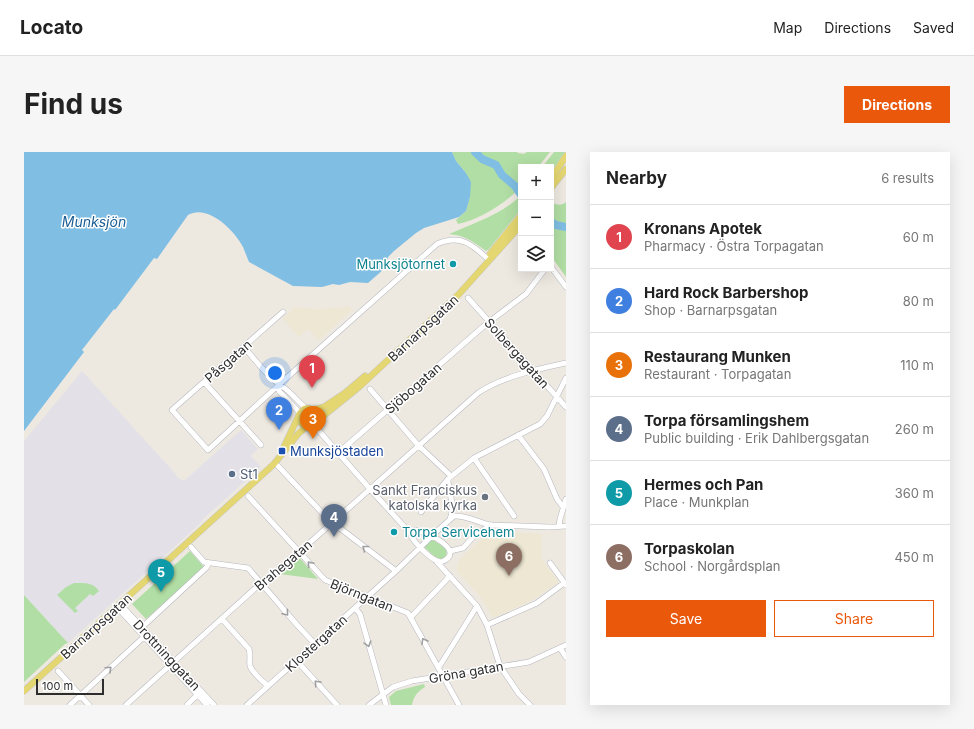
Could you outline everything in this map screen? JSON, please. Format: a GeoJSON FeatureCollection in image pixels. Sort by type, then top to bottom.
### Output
{"type":"FeatureCollection","features":[{"type":"Feature","properties":{"kind":"main road"},"geometry":{"type":"LineString","coordinates":[[554,174],[566,156]]}},
{"type":"Feature","properties":{"kind":"main road"},"geometry":{"type":"LineString","coordinates":[[554,184],[566,169]]}},
{"type":"Feature","properties":{"kind":"main road","name":"Barnarpsgatan"},"geometry":{"type":"LineString","coordinates":[[24,691],[276,465],[298,434],[329,413],[405,346],[459,294],[518,222]]}},
{"type":"Feature","properties":{"kind":"main road","name":"Barnarpsgatan"},"geometry":{"type":"LineString","coordinates":[[313,410],[324,407],[361,380],[460,289],[488,259]]}},
{"type":"Feature","properties":{"kind":"main road"},"geometry":{"type":"LineString","coordinates":[[306,408],[313,410],[317,415],[312,424],[300,423],[299,414],[306,408]]}},
{"type":"Feature","properties":{"kind":"main road","name":"Barnarpsgatan"},"geometry":{"type":"LineString","coordinates":[[276,465],[299,414]]}},
{"type":"Feature","properties":{"kind":"street"},"geometry":{"type":"LineString","coordinates":[[240,421],[437,244],[447,240],[463,241],[471,245],[488,259]]}},
{"type":"Feature","properties":{"kind":"street"},"geometry":{"type":"LineString","coordinates":[[554,271],[566,287]]}},
{"type":"Feature","properties":{"kind":"street","name":"Sjöbogatan"},"geometry":{"type":"LineString","coordinates":[[338,453],[485,325],[490,323],[526,294],[543,272]]}},
{"type":"Feature","properties":{"kind":"street","name":"Solbergagatan"},"geometry":{"type":"LineString","coordinates":[[468,298],[566,407]]}},
{"type":"Feature","properties":{"kind":"street","name":"Påsgatan"},"geometry":{"type":"LineString","coordinates":[[240,421],[208,450],[172,410],[244,348],[282,312]]}},
{"type":"Feature","properties":{"kind":"street"},"geometry":{"type":"LineString","coordinates":[[244,348],[279,385],[284,387],[306,408]]}},
{"type":"Feature","properties":{"kind":"street","name":"Brahegatan"},"geometry":{"type":"LineString","coordinates":[[126,705],[261,583],[279,570],[333,523],[460,407],[487,386],[533,370],[566,363]]}},
{"type":"Feature","properties":{"kind":"street"},"geometry":{"type":"LineString","coordinates":[[420,512],[450,478],[474,458],[518,436],[543,421],[566,378]]}},
{"type":"Feature","properties":{"kind":"street"},"geometry":{"type":"LineString","coordinates":[[204,382],[261,445]]}},
{"type":"Feature","properties":{"kind":"street"},"geometry":{"type":"LineString","coordinates":[[279,385],[279,391],[299,414]]}},
{"type":"Feature","properties":{"kind":"street"},"geometry":{"type":"LineString","coordinates":[[370,389],[418,445],[450,478]]}},
{"type":"Feature","properties":{"kind":"street"},"geometry":{"type":"LineString","coordinates":[[312,424],[411,534],[420,547],[445,570],[477,606],[487,625],[500,666],[519,694],[530,705]]}},
{"type":"Feature","properties":{"kind":"street"},"geometry":{"type":"LineString","coordinates":[[518,436],[544,469],[563,507]]}},
{"type":"Feature","properties":{"kind":"street"},"geometry":{"type":"LineString","coordinates":[[474,458],[514,516]]}},
{"type":"Feature","properties":{"kind":"street"},"geometry":{"type":"LineString","coordinates":[[276,465],[328,519],[396,571]]}},
{"type":"Feature","properties":{"kind":"street"},"geometry":{"type":"LineString","coordinates":[[450,478],[448,489],[453,508],[453,513],[450,519]]}},
{"type":"Feature","properties":{"kind":"street","name":"Björngatan"},"geometry":{"type":"LineString","coordinates":[[248,496],[325,580],[408,613],[411,617]]}},
{"type":"Feature","properties":{"kind":"street"},"geometry":{"type":"LineString","coordinates":[[559,526],[566,499]]}},
{"type":"Feature","properties":{"kind":"street"},"geometry":{"type":"LineString","coordinates":[[450,519],[454,516],[464,517],[482,524],[491,525],[566,526]]}},
{"type":"Feature","properties":{"kind":"street","name":"Klostergatan"},"geometry":{"type":"LineString","coordinates":[[247,705],[254,703],[268,686],[356,608],[450,519]]}},
{"type":"Feature","properties":{"kind":"street"},"geometry":{"type":"LineString","coordinates":[[400,522],[420,530],[446,545],[450,551],[450,556],[444,561],[437,562]]}},
{"type":"Feature","properties":{"kind":"street"},"geometry":{"type":"LineString","coordinates":[[450,551],[463,548],[474,536],[491,525]]}},
{"type":"Feature","properties":{"kind":"street"},"geometry":{"type":"LineString","coordinates":[[411,534],[415,530],[420,530]]}},
{"type":"Feature","properties":{"kind":"street"},"geometry":{"type":"LineString","coordinates":[[191,547],[204,562],[248,568],[315,644]]}},
{"type":"Feature","properties":{"kind":"street"},"geometry":{"type":"LineString","coordinates":[[444,561],[445,570]]}},
{"type":"Feature","properties":{"kind":"street"},"geometry":{"type":"LineString","coordinates":[[140,629],[207,567],[208,563]]}},
{"type":"Feature","properties":{"kind":"street"},"geometry":{"type":"LineString","coordinates":[[487,625],[537,603],[565,584],[550,563]]}},
{"type":"Feature","properties":{"kind":"street"},"geometry":{"type":"LineString","coordinates":[[450,576],[411,617],[460,705]]}},
{"type":"Feature","properties":{"kind":"street","name":"Drottninggatan"},"geometry":{"type":"LineString","coordinates":[[118,606],[199,693],[214,705]]}},
{"type":"Feature","properties":{"kind":"street"},"geometry":{"type":"LineString","coordinates":[[439,667],[477,606]]}},
{"type":"Feature","properties":{"kind":"street"},"geometry":{"type":"LineString","coordinates":[[356,608],[360,614],[386,705]]}},
{"type":"Feature","properties":{"kind":"street"},"geometry":{"type":"LineString","coordinates":[[222,619],[249,650],[251,653],[251,668],[268,686]]}},
{"type":"Feature","properties":{"kind":"street"},"geometry":{"type":"LineString","coordinates":[[70,705],[146,636]]}},
{"type":"Feature","properties":{"kind":"street","name":"Gröna gatan"},"geometry":{"type":"LineString","coordinates":[[369,705],[382,694],[412,681],[529,662],[566,644]]}},
{"type":"Feature","properties":{"kind":"street"},"geometry":{"type":"LineString","coordinates":[[560,648],[566,657]]}},
{"type":"Feature","properties":{"kind":"street"},"geometry":{"type":"LineString","coordinates":[[297,661],[337,705]]}},
{"type":"Feature","properties":{"kind":"street"},"geometry":{"type":"LineString","coordinates":[[58,671],[89,705]]}},
{"type":"Feature","properties":{"kind":"street"},"geometry":{"type":"LineString","coordinates":[[187,705],[199,693]]}},
{"type":"Feature","properties":{"kind":"street","name":"Drottninggatan"},"geometry":{"type":"LineString","coordinates":[[199,693],[207,705]]}},
{"type":"Feature","properties":{"kind":"shaded area"},"geometry":{"type":"Polygon","coordinates":[[[348,306],[352,310],[319,340],[308,329],[299,337],[283,319],[295,307],[315,309],[348,306]]]}},
{"type":"Feature","properties":{"kind":"shaded area"},"geometry":{"type":"Polygon","coordinates":[[[82,371],[178,478],[184,481],[241,430],[258,449],[251,456],[261,467],[68,643],[24,595],[24,441],[82,371]]]}},
{"type":"Feature","properties":{"kind":"shaded area"},"geometry":{"type":"Polygon","coordinates":[[[498,531],[542,534],[542,559],[559,582],[531,601],[493,618],[481,598],[457,571],[457,565],[460,559],[489,532],[498,531]]]}},
{"type":"Feature","properties":{"kind":"green space"},"geometry":{"type":"Polygon","coordinates":[[[452,152],[517,152],[524,154],[527,152],[550,152],[540,164],[518,164],[518,190],[507,199],[484,215],[458,224],[456,220],[466,211],[470,197],[466,173],[456,161],[452,152]]]}},
{"type":"Feature","properties":{"kind":"green space"},"geometry":{"type":"Polygon","coordinates":[[[554,152],[565,152],[554,168],[554,164],[544,164],[554,152]]]}},
{"type":"Feature","properties":{"kind":"green space"},"geometry":{"type":"Polygon","coordinates":[[[518,198],[518,213],[486,251],[469,240],[449,234],[496,213],[518,198]]]}},
{"type":"Feature","properties":{"kind":"green space"},"geometry":{"type":"Polygon","coordinates":[[[566,202],[566,277],[554,260],[554,204],[559,205],[566,202]]]}},
{"type":"Feature","properties":{"kind":"green space"},"geometry":{"type":"Polygon","coordinates":[[[432,539],[446,549],[446,555],[442,560],[435,557],[424,547],[432,539]]]}},
{"type":"Feature","properties":{"kind":"green space"},"geometry":{"type":"Polygon","coordinates":[[[190,551],[204,567],[146,619],[132,604],[190,551]]]}},
{"type":"Feature","properties":{"kind":"green space"},"geometry":{"type":"Polygon","coordinates":[[[299,557],[318,579],[280,574],[299,557]]]}},
{"type":"Feature","properties":{"kind":"green space"},"geometry":{"type":"Polygon","coordinates":[[[74,583],[85,583],[94,586],[99,591],[93,596],[90,594],[75,608],[78,611],[75,613],[57,595],[66,587],[74,583]]]}},
{"type":"Feature","properties":{"kind":"green space"},"geometry":{"type":"Polygon","coordinates":[[[24,595],[68,643],[65,644],[24,682],[24,595]]]}},
{"type":"Feature","properties":{"kind":"green space"},"geometry":{"type":"Polygon","coordinates":[[[424,684],[425,687],[416,694],[412,705],[391,705],[389,697],[396,691],[424,684]]]}},
{"type":"Feature","properties":{"kind":"water","name":"Munksjön"},"geometry":{"type":"Polygon","coordinates":[[[24,152],[452,152],[456,161],[471,182],[470,197],[466,211],[459,217],[424,228],[416,233],[388,257],[384,269],[368,283],[350,282],[322,287],[293,286],[249,262],[239,240],[220,220],[204,213],[188,215],[157,259],[154,258],[115,310],[114,309],[82,350],[84,352],[24,431],[24,152]]]}},
{"type":"Feature","properties":{"kind":"waterway"},"geometry":{"type":"LineString","coordinates":[[475,152],[482,159],[496,165],[502,175],[518,190]]}},
{"type":"Feature","properties":{"kind":"waterway"},"geometry":{"type":"LineString","coordinates":[[554,224],[566,227]]}},
{"type":"Feature","properties":{"kind":"place","name":"Munksjötornet"},"geometry":{"type":"Point","coordinates":[453,264]}},
{"type":"Feature","properties":{"kind":"place","name":"Kronans Apotek"},"geometry":{"type":"Point","coordinates":[312,388]}},
{"type":"Feature","properties":{"kind":"place","name":"Hard Rock Barbershop"},"geometry":{"type":"Point","coordinates":[279,430]}},
{"type":"Feature","properties":{"kind":"place","name":"Restaurang Munken"},"geometry":{"type":"Point","coordinates":[313,439]}},
{"type":"Feature","properties":{"kind":"place","name":"Munksjöstaden"},"geometry":{"type":"Point","coordinates":[282,451]}},
{"type":"Feature","properties":{"kind":"place","name":"St1"},"geometry":{"type":"Point","coordinates":[232,474]}},
{"type":"Feature","properties":{"kind":"place","name":"Sankt Franciskus katolska kyrka"},"geometry":{"type":"Point","coordinates":[485,497]}},
{"type":"Feature","properties":{"kind":"place","name":"Torpa Servicehem"},"geometry":{"type":"Point","coordinates":[394,532]}},
{"type":"Feature","properties":{"kind":"place","name":"Torpa församlingshem"},"geometry":{"type":"Point","coordinates":[334,537]}},
{"type":"Feature","properties":{"kind":"place","name":"Torpaskolan"},"geometry":{"type":"Point","coordinates":[509,576]}},
{"type":"Feature","properties":{"kind":"place","name":"Hermes och Pan"},"geometry":{"type":"Point","coordinates":[161,592]}}]}
